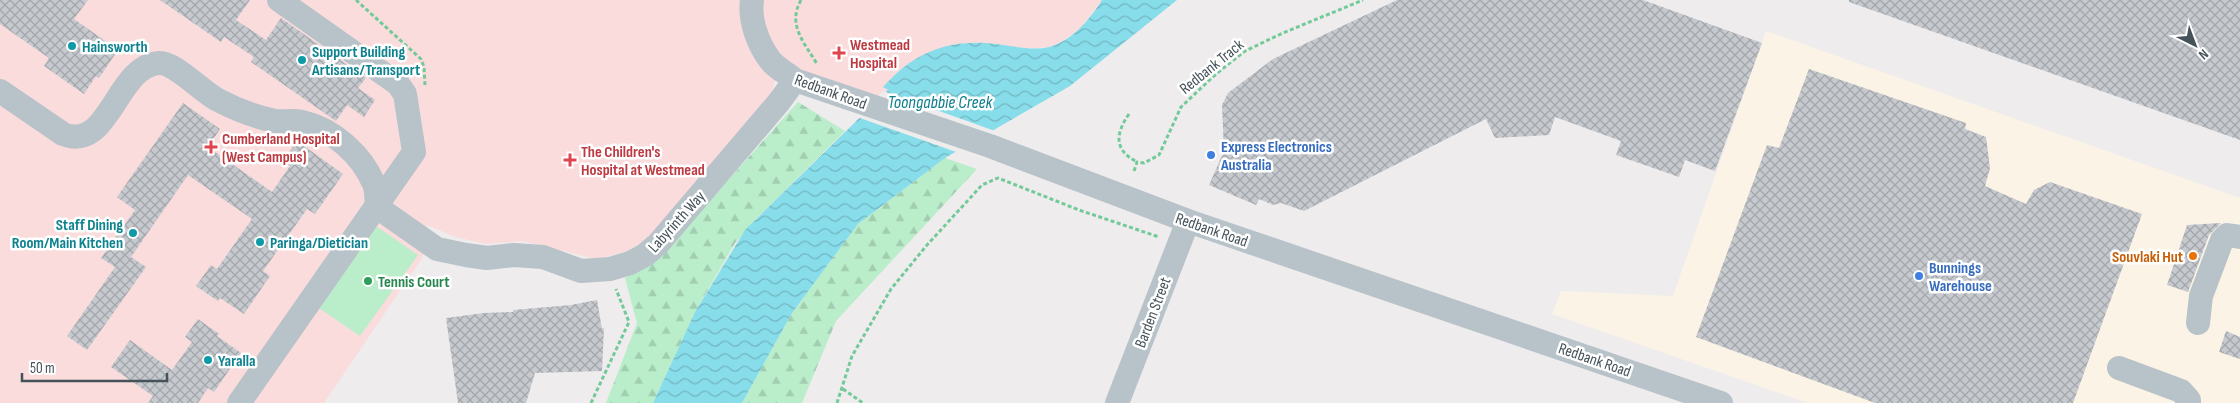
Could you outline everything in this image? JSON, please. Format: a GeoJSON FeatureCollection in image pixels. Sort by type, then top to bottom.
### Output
{"type":"FeatureCollection","features":[{"type":"Feature","properties":{"kind":"street"},"geometry":{"type":"LineString","coordinates":[[239,403],[414,152],[405,94],[398,84],[279,0]]}},
{"type":"Feature","properties":{"kind":"street","name":"Redbank Road"},"geometry":{"type":"LineString","coordinates":[[752,0],[751,11],[756,32],[771,61],[795,80],[990,146],[1188,221],[1721,403]]}},
{"type":"Feature","properties":{"kind":"street"},"geometry":{"type":"LineString","coordinates":[[0,91],[63,134],[71,138],[84,136],[96,130],[130,80],[142,68],[159,62],[173,67],[217,100],[240,110],[275,120],[301,122],[328,132],[350,149],[365,168],[375,186],[377,207]]}},
{"type":"Feature","properties":{"kind":"street","name":"Labyrinth Way"},"geometry":{"type":"LineString","coordinates":[[377,207],[437,249],[466,256],[487,258],[514,255],[543,257],[582,271],[610,269],[630,264],[658,244],[779,102],[795,80]]}},
{"type":"Feature","properties":{"kind":"street","name":"Barden Street"},"geometry":{"type":"LineString","coordinates":[[1117,403],[1188,221]]}},
{"type":"Feature","properties":{"kind":"street"},"geometry":{"type":"LineString","coordinates":[[2198,324],[2201,296],[2222,240],[2227,235],[2240,237]]}},
{"type":"Feature","properties":{"kind":"street"},"geometry":{"type":"LineString","coordinates":[[2119,368],[2181,392],[2189,400],[2189,403]]}},
{"type":"Feature","properties":{"kind":"path"},"geometry":{"type":"LineString","coordinates":[[356,0],[419,57]]}},
{"type":"Feature","properties":{"kind":"path"},"geometry":{"type":"LineString","coordinates":[[801,0],[795,11],[794,24],[818,65],[817,70]]}},
{"type":"Feature","properties":{"kind":"path","name":"Redbank Track"},"geometry":{"type":"LineString","coordinates":[[1137,162],[1144,163],[1159,154],[1181,107],[1216,74],[1245,51],[1283,32],[1364,0]]}},
{"type":"Feature","properties":{"kind":"path"},"geometry":{"type":"LineString","coordinates":[[1129,114],[1123,123],[1119,142],[1121,150],[1137,162],[1134,171]]}},
{"type":"Feature","properties":{"kind":"path"},"geometry":{"type":"LineString","coordinates":[[837,403],[852,356],[891,289],[927,245],[982,185],[998,178],[1079,210],[1162,238]]}},
{"type":"Feature","properties":{"kind":"path"},"geometry":{"type":"LineString","coordinates":[[591,403],[629,322],[622,299],[611,278],[610,269]]}},
{"type":"Feature","properties":{"kind":"path"},"geometry":{"type":"LineString","coordinates":[[843,388],[863,403]]}},
{"type":"Feature","properties":{"kind":"shaded area","name":"Cumberland Hospital (West Campus)"},"geometry":{"type":"Polygon","coordinates":[[[0,0],[1102,0],[1081,27],[1064,40],[1049,47],[1028,49],[994,44],[964,43],[884,88],[888,90],[878,100],[804,71],[790,63],[774,82],[772,95],[655,233],[628,251],[597,259],[522,241],[487,244],[455,237],[427,225],[423,257],[324,403],[0,403],[0,0]]]}},
{"type":"Feature","properties":{"kind":"shaded area","name":"Bunnings Warehouse"},"geometry":{"type":"Polygon","coordinates":[[[1766,31],[2240,198],[2240,403],[1808,403],[1552,314],[1561,291],[1673,296],[1766,31]]]}},
{"type":"Feature","properties":{"kind":"green space"},"geometry":{"type":"Polygon","coordinates":[[[798,102],[845,131],[758,217],[735,243],[695,312],[653,403],[606,403],[637,323],[625,278],[656,261],[798,102]]]}},
{"type":"Feature","properties":{"kind":"green space"},"geometry":{"type":"Polygon","coordinates":[[[945,158],[977,169],[836,321],[802,403],[742,403],[792,313],[858,224],[945,158]]]}},
{"type":"Feature","properties":{"kind":"green space","name":"Tennis Court"},"geometry":{"type":"Polygon","coordinates":[[[376,226],[418,255],[360,336],[319,308],[376,226]]]}},
{"type":"Feature","properties":{"kind":"water","name":"Toongabbie Creek"},"geometry":{"type":"Polygon","coordinates":[[[1102,0],[1177,0],[1070,86],[945,158],[858,224],[792,313],[742,403],[653,403],[695,312],[745,230],[888,90],[883,87],[895,75],[920,56],[934,50],[963,43],[996,44],[1022,48],[1049,47],[1073,35],[1092,15],[1102,0]]]}},
{"type":"Feature","properties":{"kind":"pier"},"geometry":{"type":"Polygon","coordinates":[[[883,91],[995,131],[959,153],[857,117],[883,91]]]}},
{"type":"Feature","properties":{"kind":"building","name":"Hainsworth"},"geometry":{"type":"Polygon","coordinates":[[[0,0],[88,0],[74,19],[118,50],[99,78],[96,76],[84,94],[44,66],[49,58],[0,24],[0,0]]]}},
{"type":"Feature","properties":{"kind":"building","name":"Support Building Artisans/Transport"},"geometry":{"type":"Polygon","coordinates":[[[160,0],[250,0],[236,20],[266,40],[281,18],[366,78],[358,88],[375,100],[364,117],[347,105],[336,121],[251,62],[254,57],[224,37],[221,42],[160,0]]]}},
{"type":"Feature","properties":{"kind":"building"},"geometry":{"type":"Polygon","coordinates":[[[1397,0],[1643,0],[1762,43],[1715,171],[1685,160],[1679,177],[1616,155],[1621,141],[1555,117],[1549,135],[1495,138],[1486,119],[1304,211],[1281,203],[1273,205],[1259,199],[1256,205],[1209,185],[1224,151],[1222,105],[1228,93],[1273,59],[1397,0]]]}},
{"type":"Feature","properties":{"kind":"building"},"geometry":{"type":"Polygon","coordinates":[[[1849,0],[2240,0],[2240,140],[1849,2],[1849,0]]]}},
{"type":"Feature","properties":{"kind":"building","name":"Bunnings Warehouse"},"geometry":{"type":"Polygon","coordinates":[[[1809,69],[1966,123],[1965,129],[1986,137],[1990,168],[1985,186],[2026,204],[2034,190],[2050,182],[2142,214],[2073,403],[1875,403],[1696,337],[1767,145],[1779,148],[1809,69]]]}},
{"type":"Feature","properties":{"kind":"building"},"geometry":{"type":"Polygon","coordinates":[[[183,103],[220,129],[208,147],[272,192],[290,166],[283,161],[297,141],[343,174],[315,214],[307,209],[263,271],[270,276],[244,314],[220,298],[218,301],[196,286],[211,265],[217,269],[252,219],[188,175],[131,257],[146,267],[87,350],[67,336],[115,267],[101,258],[135,210],[117,197],[183,103]]]}},
{"type":"Feature","properties":{"kind":"building","name":"Souvlaki Hut"},"geometry":{"type":"Polygon","coordinates":[[[2221,223],[2209,235],[2188,292],[2167,285],[2187,225],[2221,223]]]}},
{"type":"Feature","properties":{"kind":"building"},"geometry":{"type":"Polygon","coordinates":[[[597,300],[602,329],[604,328],[602,371],[535,373],[526,403],[458,403],[446,318],[484,313],[513,312],[513,310],[571,305],[597,300]]]}},
{"type":"Feature","properties":{"kind":"building","name":"Yaralla"},"geometry":{"type":"Polygon","coordinates":[[[198,319],[219,334],[217,336],[241,353],[214,392],[208,388],[198,403],[148,403],[153,396],[111,367],[130,340],[172,370],[192,342],[185,337],[198,319]]]}},
{"type":"Feature","properties":{"kind":"building"},"geometry":{"type":"Polygon","coordinates":[[[2226,331],[2240,337],[2240,359],[2219,352],[2226,331]]]}},
{"type":"Feature","properties":{"kind":"place","name":"Hainsworth"},"geometry":{"type":"Point","coordinates":[72,46]}},
{"type":"Feature","properties":{"kind":"place","name":"Westmead Hospital"},"geometry":{"type":"Point","coordinates":[839,53]}},
{"type":"Feature","properties":{"kind":"place","name":"Support Building Artisans/Transport"},"geometry":{"type":"Point","coordinates":[302,60]}},
{"type":"Feature","properties":{"kind":"place","name":"Cumberland Hospital (West Campus)"},"geometry":{"type":"Point","coordinates":[211,147]}},
{"type":"Feature","properties":{"kind":"place","name":"Express Electronics Australia"},"geometry":{"type":"Point","coordinates":[1211,155]}},
{"type":"Feature","properties":{"kind":"place","name":"The Children's Hospital at Westmead"},"geometry":{"type":"Point","coordinates":[570,160]}},
{"type":"Feature","properties":{"kind":"place","name":"Staff Dining Room/Main Kitchen"},"geometry":{"type":"Point","coordinates":[133,233]}},
{"type":"Feature","properties":{"kind":"place","name":"Paringa/Dietician"},"geometry":{"type":"Point","coordinates":[260,242]}},
{"type":"Feature","properties":{"kind":"place","name":"Souvlaki Hut"},"geometry":{"type":"Point","coordinates":[2193,256]}},
{"type":"Feature","properties":{"kind":"place","name":"Bunnings Warehouse"},"geometry":{"type":"Point","coordinates":[1919,276]}},
{"type":"Feature","properties":{"kind":"place","name":"Tennis Court"},"geometry":{"type":"Point","coordinates":[368,281]}},
{"type":"Feature","properties":{"kind":"place","name":"Yaralla"},"geometry":{"type":"Point","coordinates":[208,360]}}]}
